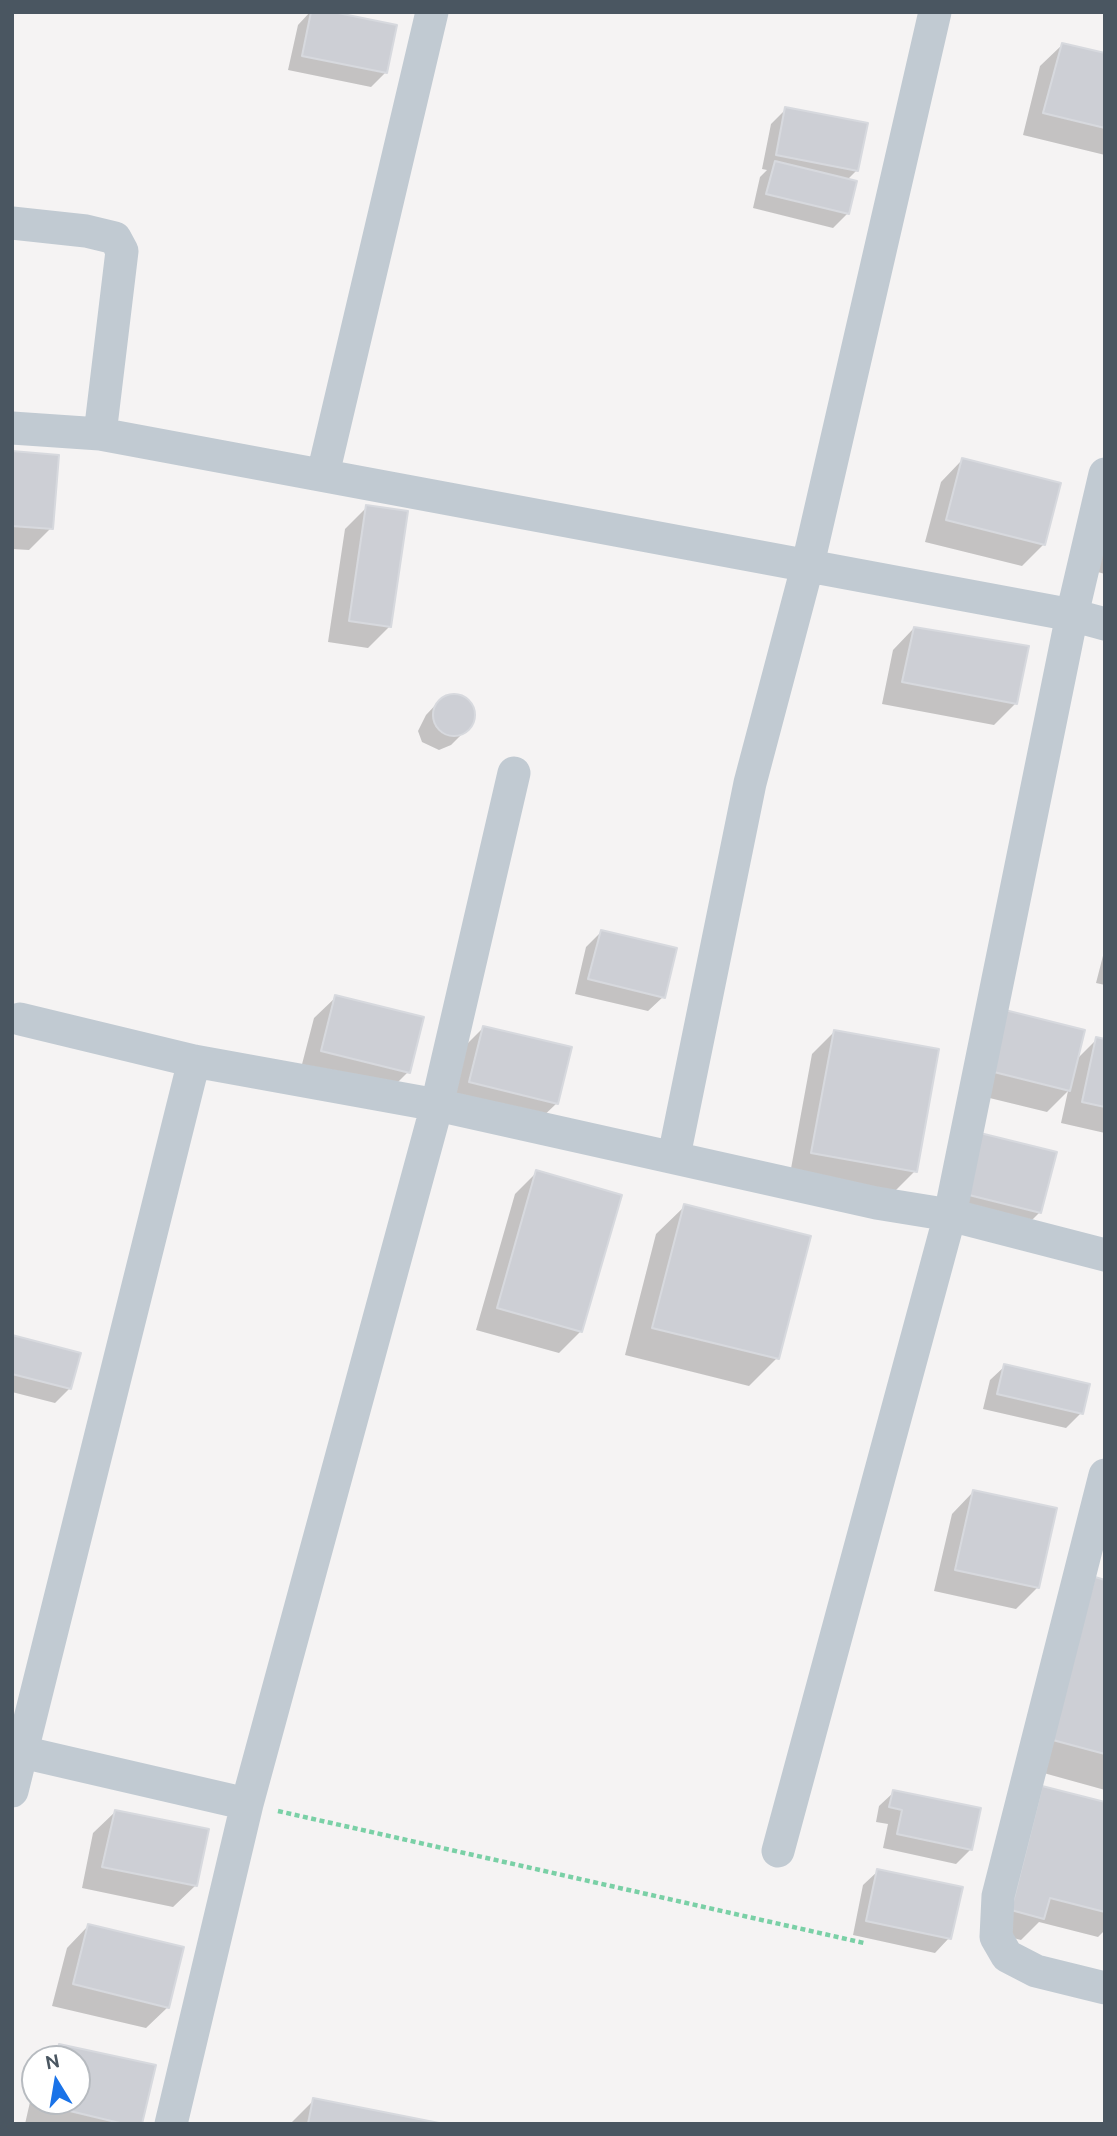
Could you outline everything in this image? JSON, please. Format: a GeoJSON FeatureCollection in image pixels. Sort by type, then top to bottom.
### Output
{"type":"FeatureCollection","features":[{"type":"Feature","properties":{"kind":"street"},"geometry":{"type":"LineString","coordinates":[[323,474],[432,12]]}},
{"type":"Feature","properties":{"kind":"street"},"geometry":{"type":"LineString","coordinates":[[674,1156],[750,783],[808,564],[935,12]]}},
{"type":"Feature","properties":{"kind":"street"},"geometry":{"type":"LineString","coordinates":[[12,223],[86,231],[115,238],[122,251],[100,434]]}},
{"type":"Feature","properties":{"kind":"street"},"geometry":{"type":"LineString","coordinates":[[12,428],[100,434],[323,474],[611,531],[808,564],[1072,615],[1105,624]]}},
{"type":"Feature","properties":{"kind":"street"},"geometry":{"type":"LineString","coordinates":[[778,1851],[950,1214],[1072,615],[1105,474]]}},
{"type":"Feature","properties":{"kind":"street"},"geometry":{"type":"LineString","coordinates":[[171,2124],[247,1804],[437,1105],[514,773]]}},
{"type":"Feature","properties":{"kind":"street"},"geometry":{"type":"LineString","coordinates":[[20,1019],[194,1061],[437,1105],[876,1203],[950,1214],[1105,1255]]}},
{"type":"Feature","properties":{"kind":"street"},"geometry":{"type":"LineString","coordinates":[[12,1791],[194,1061]]}},
{"type":"Feature","properties":{"kind":"street"},"geometry":{"type":"LineString","coordinates":[[1105,1475],[999,1896],[996,1937],[1007,1956],[1036,1971],[1105,1988]]}},
{"type":"Feature","properties":{"kind":"street"},"geometry":{"type":"LineString","coordinates":[[22,1752],[247,1804]]}},
{"type":"Feature","properties":{"kind":"path"},"geometry":{"type":"LineString","coordinates":[[247,1804],[864,1943]]}},
{"type":"Feature","properties":{"kind":"building"},"geometry":{"type":"Polygon","coordinates":[[[311,12],[333,12],[397,25],[387,73],[302,56],[311,12]]]}},
{"type":"Feature","properties":{"kind":"building"},"geometry":{"type":"Polygon","coordinates":[[[1062,43],[1105,53],[1105,128],[1043,113],[1062,43]]]}},
{"type":"Feature","properties":{"kind":"building"},"geometry":{"type":"Polygon","coordinates":[[[785,107],[868,123],[858,171],[776,155],[785,107]]]}},
{"type":"Feature","properties":{"kind":"building"},"geometry":{"type":"Polygon","coordinates":[[[775,161],[857,181],[849,214],[766,194],[775,161]]]}},
{"type":"Feature","properties":{"kind":"building"},"geometry":{"type":"Polygon","coordinates":[[[12,451],[59,455],[53,529],[12,526],[12,451]]]}},
{"type":"Feature","properties":{"kind":"building"},"geometry":{"type":"Polygon","coordinates":[[[962,458],[1061,483],[1045,545],[946,520],[962,458]]]}},
{"type":"Feature","properties":{"kind":"building"},"geometry":{"type":"Polygon","coordinates":[[[366,505],[408,511],[391,627],[349,621],[366,505]]]}},
{"type":"Feature","properties":{"kind":"building"},"geometry":{"type":"Polygon","coordinates":[[[914,627],[1029,646],[1017,704],[902,682],[914,627]]]}},
{"type":"Feature","properties":{"kind":"building"},"geometry":{"type":"Polygon","coordinates":[[[454,694],[469,700],[475,715],[469,730],[454,736],[439,730],[433,715],[439,700],[454,694]]]}},
{"type":"Feature","properties":{"kind":"building"},"geometry":{"type":"Polygon","coordinates":[[[601,930],[677,948],[665,998],[588,979],[601,930]]]}},
{"type":"Feature","properties":{"kind":"building"},"geometry":{"type":"Polygon","coordinates":[[[335,995],[424,1017],[410,1073],[321,1051],[335,995]]]}},
{"type":"Feature","properties":{"kind":"building"},"geometry":{"type":"Polygon","coordinates":[[[1005,1010],[1085,1030],[1070,1091],[990,1071],[1005,1010]]]}},
{"type":"Feature","properties":{"kind":"building"},"geometry":{"type":"Polygon","coordinates":[[[483,1026],[572,1047],[558,1104],[469,1082],[483,1026]]]}},
{"type":"Feature","properties":{"kind":"building"},"geometry":{"type":"Polygon","coordinates":[[[834,1030],[939,1049],[917,1172],[811,1153],[834,1030]]]}},
{"type":"Feature","properties":{"kind":"building"},"geometry":{"type":"Polygon","coordinates":[[[1096,1037],[1105,1039],[1105,1107],[1082,1102],[1096,1037]]]}},
{"type":"Feature","properties":{"kind":"building"},"geometry":{"type":"Polygon","coordinates":[[[976,1132],[1057,1152],[1041,1213],[961,1193],[976,1132]]]}},
{"type":"Feature","properties":{"kind":"building"},"geometry":{"type":"Polygon","coordinates":[[[536,1170],[622,1195],[582,1332],[497,1308],[536,1170]]]}},
{"type":"Feature","properties":{"kind":"building"},"geometry":{"type":"Polygon","coordinates":[[[684,1204],[811,1236],[779,1359],[652,1328],[684,1204]]]}},
{"type":"Feature","properties":{"kind":"building"},"geometry":{"type":"Polygon","coordinates":[[[12,1335],[81,1353],[71,1389],[12,1374],[12,1335]]]}},
{"type":"Feature","properties":{"kind":"building"},"geometry":{"type":"Polygon","coordinates":[[[1004,1364],[1090,1384],[1083,1414],[997,1394],[1004,1364]]]}},
{"type":"Feature","properties":{"kind":"building"},"geometry":{"type":"Polygon","coordinates":[[[973,1490],[1057,1508],[1039,1588],[955,1570],[973,1490]]]}},
{"type":"Feature","properties":{"kind":"building"},"geometry":{"type":"Polygon","coordinates":[[[1095,1577],[1105,1580],[1105,1754],[1049,1739],[1095,1577]]]}},
{"type":"Feature","properties":{"kind":"building"},"geometry":{"type":"Polygon","coordinates":[[[1042,1786],[1105,1802],[1105,1912],[1050,1898],[1044,1919],[1011,1910],[1042,1786]]]}},
{"type":"Feature","properties":{"kind":"building"},"geometry":{"type":"Polygon","coordinates":[[[893,1790],[981,1808],[972,1850],[897,1834],[902,1810],[889,1807],[893,1790]]]}},
{"type":"Feature","properties":{"kind":"building"},"geometry":{"type":"Polygon","coordinates":[[[115,1810],[209,1829],[197,1886],[102,1867],[115,1810]]]}},
{"type":"Feature","properties":{"kind":"building"},"geometry":{"type":"Polygon","coordinates":[[[877,1869],[963,1887],[951,1939],[866,1921],[877,1869]]]}},
{"type":"Feature","properties":{"kind":"building"},"geometry":{"type":"Polygon","coordinates":[[[88,1924],[184,1947],[169,2008],[73,1984],[88,1924]]]}},
{"type":"Feature","properties":{"kind":"building"},"geometry":{"type":"Polygon","coordinates":[[[91,2051],[156,2065],[142,2124],[124,2124],[87,2115],[91,2115],[91,2051]]]}},
{"type":"Feature","properties":{"kind":"building"},"geometry":{"type":"Polygon","coordinates":[[[313,2098],[444,2124],[308,2124],[313,2098]]]}}]}
